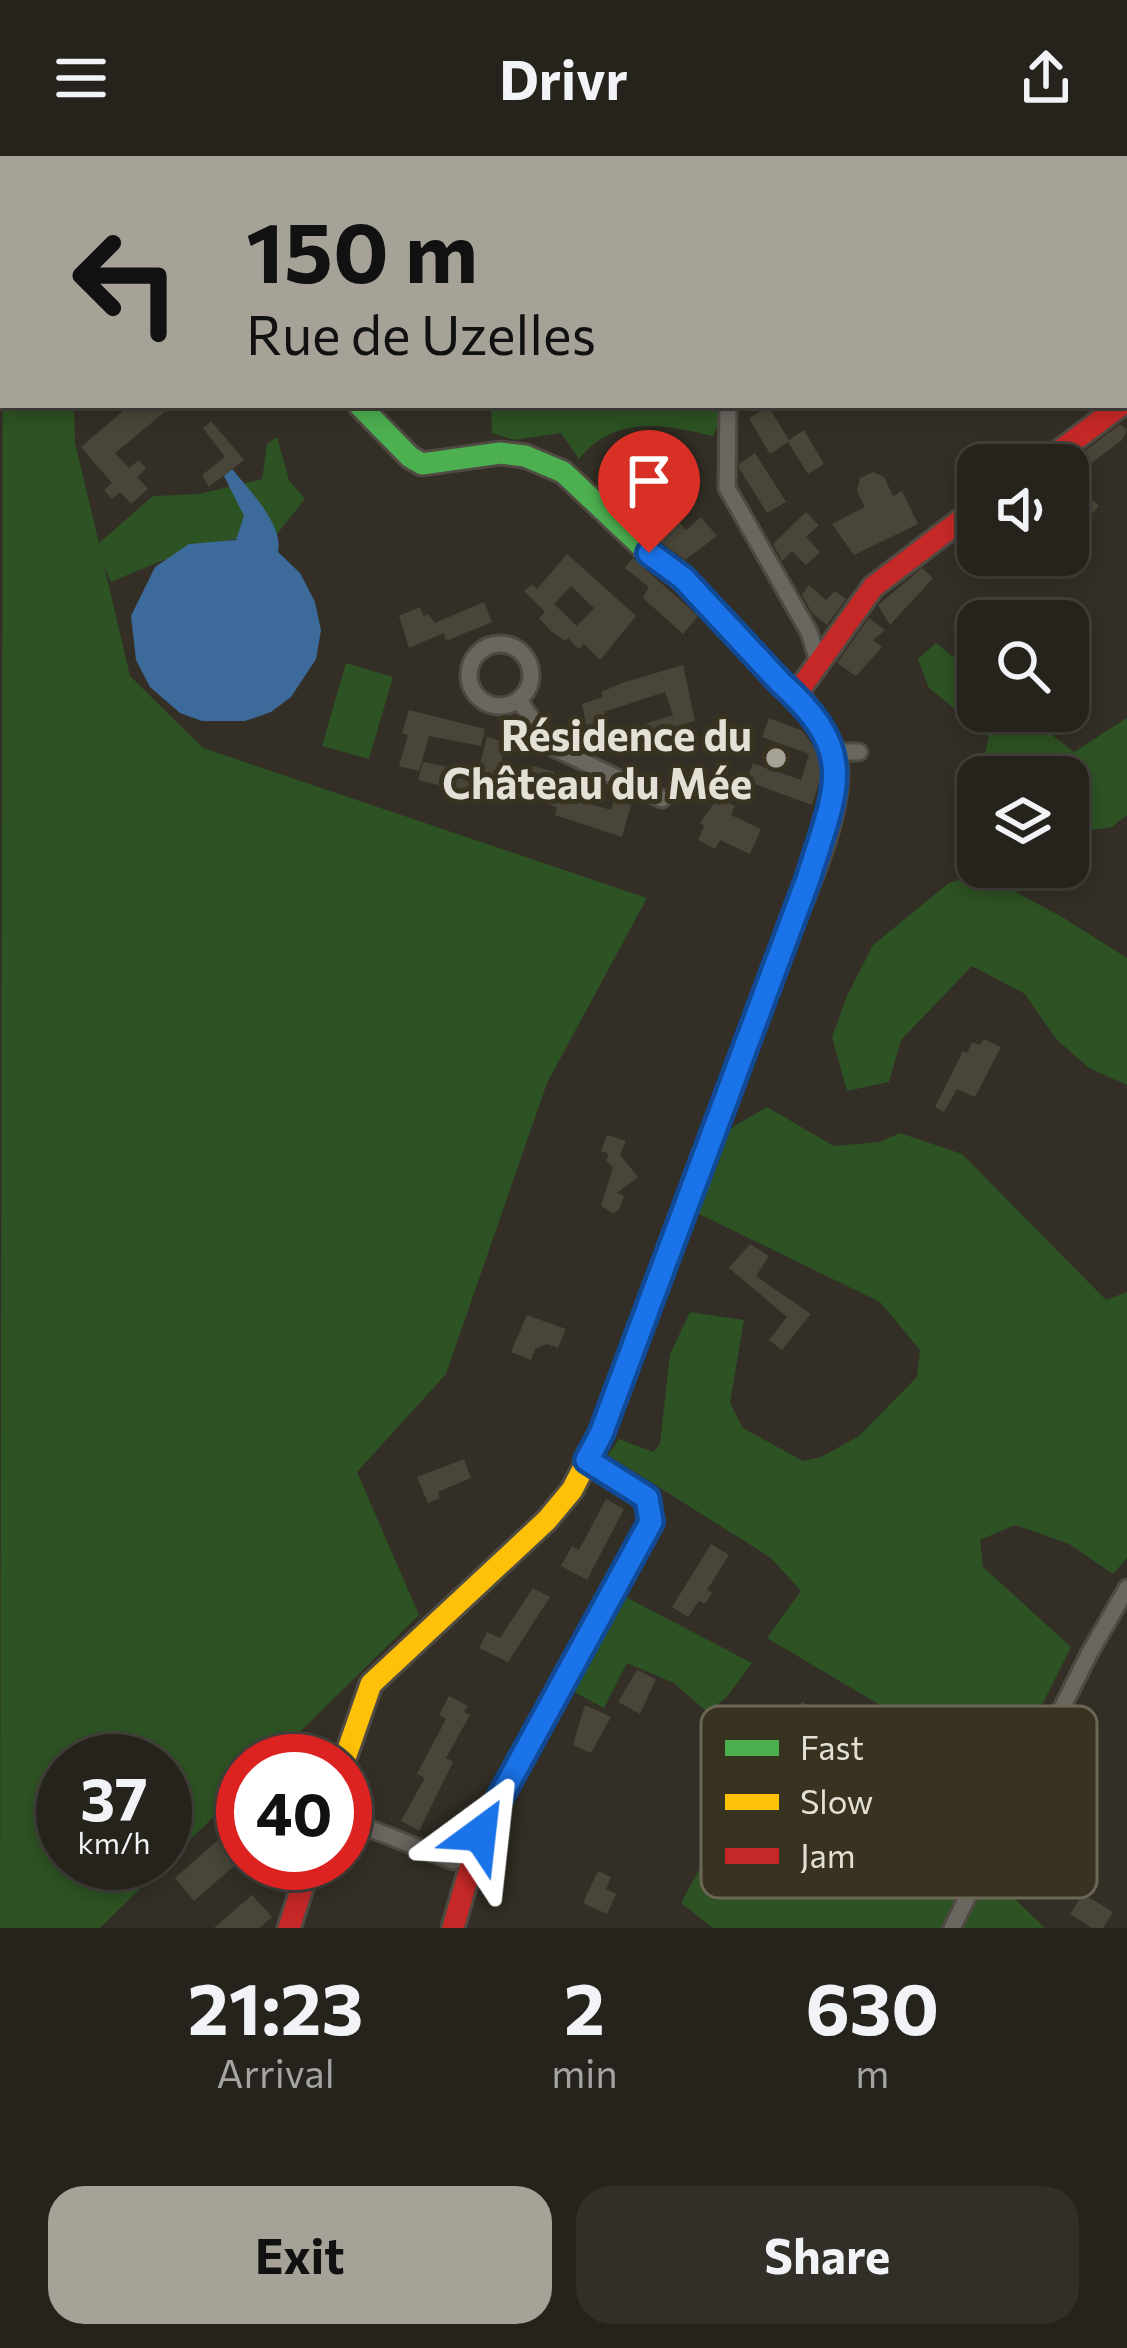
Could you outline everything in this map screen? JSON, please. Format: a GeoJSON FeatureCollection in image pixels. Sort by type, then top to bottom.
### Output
{"type":"FeatureCollection","features":[{"type":"Feature","properties":{"kind":"street"},"geometry":{"type":"LineString","coordinates":[[353,1734],[371,1684],[548,1520],[572,1490],[601,1434],[808,879],[833,800],[834,752],[797,693],[780,682],[683,578],[649,553],[563,472],[525,456],[500,453],[422,464],[410,458],[362,408]]}},
{"type":"Feature","properties":{"kind":"street"},"geometry":{"type":"LineString","coordinates":[[728,408],[727,488],[809,632],[818,661]]}},
{"type":"Feature","properties":{"kind":"street"},"geometry":{"type":"LineString","coordinates":[[1069,444],[1116,408]]}},
{"type":"Feature","properties":{"kind":"street"},"geometry":{"type":"LineString","coordinates":[[797,693],[872,587],[957,523]]}},
{"type":"Feature","properties":{"kind":"street"},"geometry":{"type":"LineString","coordinates":[[499,643],[524,653],[532,678],[519,700],[493,706],[472,690],[469,672],[482,649],[499,643]]}},
{"type":"Feature","properties":{"kind":"street"},"geometry":{"type":"LineString","coordinates":[[519,700],[550,746],[662,799]]}},
{"type":"Feature","properties":{"kind":"street"},"geometry":{"type":"LineString","coordinates":[[834,752],[859,752]]}},
{"type":"Feature","properties":{"kind":"street"},"geometry":{"type":"LineString","coordinates":[[452,1928],[473,1853],[651,1522],[647,1498],[587,1460]]}},
{"type":"Feature","properties":{"kind":"street"},"geometry":{"type":"LineString","coordinates":[[1062,1706],[1127,1588]]}},
{"type":"Feature","properties":{"kind":"street"},"geometry":{"type":"LineString","coordinates":[[372,1830],[453,1861],[473,1853]]}},
{"type":"Feature","properties":{"kind":"street"},"geometry":{"type":"LineString","coordinates":[[290,1928],[302,1890]]}},
{"type":"Feature","properties":{"kind":"street"},"geometry":{"type":"LineString","coordinates":[[952,1928],[967,1898]]}},
{"type":"Feature","properties":{"kind":"green space"},"geometry":{"type":"Polygon","coordinates":[[[3,408],[74,408],[75,443],[99,543],[153,496],[199,494],[262,479],[267,444],[277,437],[289,480],[305,499],[277,534],[213,544],[111,582],[104,565],[130,676],[203,748],[647,898],[547,1083],[446,1374],[357,1472],[419,1615],[298,1734],[216,1734],[216,1814],[192,1838],[192,1734],[36,1734],[36,1890],[139,1890],[100,1928],[0,1928],[3,408]]]}},
{"type":"Feature","properties":{"kind":"green space"},"geometry":{"type":"Polygon","coordinates":[[[491,408],[718,408],[713,436],[641,426],[608,435],[579,459],[561,433],[514,440],[492,433],[491,408]]]}},
{"type":"Feature","properties":{"kind":"green space"},"geometry":{"type":"Polygon","coordinates":[[[936,643],[957,660],[957,710],[929,688],[918,659],[936,643]]]}},
{"type":"Feature","properties":{"kind":"green space"},"geometry":{"type":"Polygon","coordinates":[[[346,663],[393,677],[369,759],[322,746],[346,663]]]}},
{"type":"Feature","properties":{"kind":"green space"},"geometry":{"type":"Polygon","coordinates":[[[1127,718],[1127,815],[1112,827],[1089,830],[1089,756],[985,756],[989,736],[984,732],[1048,732],[1074,752],[1127,718]]]}},
{"type":"Feature","properties":{"kind":"green space"},"geometry":{"type":"Polygon","coordinates":[[[957,880],[957,888],[1008,888],[1127,958],[1127,1085],[1089,1068],[1056,1039],[1025,994],[972,966],[901,1040],[889,1082],[847,1091],[832,1037],[847,996],[873,945],[957,880]]]}},
{"type":"Feature","properties":{"kind":"green space"},"geometry":{"type":"Polygon","coordinates":[[[767,1107],[834,1146],[880,1142],[900,1133],[962,1154],[1106,1300],[1127,1292],[1127,1558],[1113,1574],[1069,1544],[1015,1525],[980,1540],[983,1567],[1071,1647],[1042,1706],[882,1706],[767,1638],[801,1591],[771,1558],[608,1455],[619,1439],[653,1452],[660,1444],[670,1354],[690,1312],[744,1320],[730,1403],[743,1428],[803,1461],[821,1457],[859,1436],[917,1377],[920,1350],[880,1302],[695,1212],[731,1128],[767,1107]]]}},
{"type":"Feature","properties":{"kind":"green space"},"geometry":{"type":"Polygon","coordinates":[[[622,1595],[752,1663],[715,1706],[701,1707],[674,1683],[627,1663],[604,1708],[572,1691],[622,1595]]]}},
{"type":"Feature","properties":{"kind":"green space"},"geometry":{"type":"Polygon","coordinates":[[[701,1866],[701,1898],[1014,1898],[1045,1928],[713,1928],[681,1903],[701,1866]]]}},
{"type":"Feature","properties":{"kind":"water"},"geometry":{"type":"Polygon","coordinates":[[[232,469],[271,519],[278,552],[300,573],[315,602],[321,630],[316,659],[291,697],[271,712],[245,721],[202,721],[180,713],[150,687],[136,660],[131,616],[155,567],[189,544],[236,540],[244,516],[224,476],[232,469]]]}},
{"type":"Feature","properties":{"kind":"building"},"geometry":{"type":"Polygon","coordinates":[[[126,408],[169,408],[115,453],[129,468],[139,460],[146,468],[137,477],[148,489],[131,504],[120,492],[112,499],[104,490],[112,483],[81,447],[126,408]]]}},
{"type":"Feature","properties":{"kind":"building"},"geometry":{"type":"Polygon","coordinates":[[[769,408],[789,440],[804,430],[824,464],[808,474],[788,442],[770,454],[749,418],[769,408]]]}},
{"type":"Feature","properties":{"kind":"building"},"geometry":{"type":"Polygon","coordinates":[[[211,421],[244,460],[209,487],[202,475],[225,457],[203,428],[211,421]]]}},
{"type":"Feature","properties":{"kind":"building"},"geometry":{"type":"Polygon","coordinates":[[[1120,424],[1127,430],[1122,440],[1089,465],[1089,448],[1120,424]]]}},
{"type":"Feature","properties":{"kind":"building"},"geometry":{"type":"Polygon","coordinates":[[[621,448],[686,530],[701,517],[717,536],[685,560],[642,526],[651,518],[606,462],[621,448]]]}},
{"type":"Feature","properties":{"kind":"building"},"geometry":{"type":"Polygon","coordinates":[[[755,453],[786,502],[767,513],[739,468],[755,453]]]}},
{"type":"Feature","properties":{"kind":"building"},"geometry":{"type":"Polygon","coordinates":[[[873,472],[884,477],[893,496],[902,491],[918,524],[854,555],[832,524],[865,507],[857,491],[860,478],[873,472]]]}},
{"type":"Feature","properties":{"kind":"building"},"geometry":{"type":"Polygon","coordinates":[[[1089,497],[1099,506],[1089,518],[1089,497]]]}},
{"type":"Feature","properties":{"kind":"building"},"geometry":{"type":"Polygon","coordinates":[[[806,512],[819,525],[806,537],[820,552],[806,565],[792,551],[782,561],[773,544],[806,512]]]}},
{"type":"Feature","properties":{"kind":"building"},"geometry":{"type":"Polygon","coordinates":[[[567,554],[636,616],[600,660],[584,644],[579,649],[568,638],[565,641],[539,618],[545,612],[524,591],[532,584],[537,589],[567,554]],[[571,586],[554,604],[577,626],[594,608],[571,586]]]}},
{"type":"Feature","properties":{"kind":"building"},"geometry":{"type":"Polygon","coordinates":[[[633,558],[698,616],[683,634],[643,598],[649,587],[625,568],[633,558]]]}},
{"type":"Feature","properties":{"kind":"building"},"geometry":{"type":"Polygon","coordinates":[[[922,568],[933,578],[890,625],[878,605],[922,568]]]}},
{"type":"Feature","properties":{"kind":"building"},"geometry":{"type":"Polygon","coordinates":[[[809,585],[826,600],[835,591],[846,599],[827,625],[812,613],[802,595],[809,585]]]}},
{"type":"Feature","properties":{"kind":"building"},"geometry":{"type":"Polygon","coordinates":[[[484,602],[492,622],[446,641],[444,633],[409,648],[399,616],[420,607],[435,623],[484,602]]]}},
{"type":"Feature","properties":{"kind":"building"},"geometry":{"type":"Polygon","coordinates":[[[869,618],[885,630],[873,640],[882,647],[856,676],[837,663],[869,618]]]}},
{"type":"Feature","properties":{"kind":"building"},"geometry":{"type":"Polygon","coordinates":[[[683,665],[695,721],[674,727],[677,736],[632,752],[631,748],[615,753],[613,745],[592,752],[582,704],[625,682],[683,665]],[[665,692],[604,712],[611,735],[673,715],[665,692]]]}},
{"type":"Feature","properties":{"kind":"building"},"geometry":{"type":"Polygon","coordinates":[[[409,710],[485,729],[481,746],[429,736],[419,771],[399,766],[409,710]]]}},
{"type":"Feature","properties":{"kind":"building"},"geometry":{"type":"Polygon","coordinates":[[[769,718],[803,731],[820,757],[821,777],[812,805],[746,781],[753,763],[801,780],[809,754],[762,737],[769,718]]]}},
{"type":"Feature","properties":{"kind":"building"},"geometry":{"type":"Polygon","coordinates":[[[487,737],[505,742],[497,790],[418,780],[423,762],[478,772],[487,737]]]}},
{"type":"Feature","properties":{"kind":"building"},"geometry":{"type":"Polygon","coordinates":[[[533,766],[555,772],[552,781],[557,782],[557,794],[611,810],[614,800],[631,805],[622,837],[555,815],[557,807],[521,797],[533,766]]]}},
{"type":"Feature","properties":{"kind":"building"},"geometry":{"type":"Polygon","coordinates":[[[718,798],[735,806],[731,815],[761,829],[750,854],[720,840],[715,849],[698,840],[704,826],[700,823],[718,798]]]}},
{"type":"Feature","properties":{"kind":"building"},"geometry":{"type":"Polygon","coordinates":[[[984,1039],[1001,1047],[975,1097],[957,1089],[944,1112],[935,1107],[963,1051],[967,1053],[972,1042],[980,1045],[984,1039]]]}},
{"type":"Feature","properties":{"kind":"building"},"geometry":{"type":"Polygon","coordinates":[[[607,1135],[626,1141],[620,1155],[638,1177],[617,1193],[624,1196],[613,1213],[601,1206],[613,1168],[606,1160],[609,1154],[601,1151],[607,1135]]]}},
{"type":"Feature","properties":{"kind":"building"},"geometry":{"type":"Polygon","coordinates":[[[750,1244],[769,1256],[756,1276],[811,1314],[782,1350],[769,1340],[787,1317],[729,1268],[750,1244]]]}},
{"type":"Feature","properties":{"kind":"building"},"geometry":{"type":"Polygon","coordinates":[[[527,1315],[566,1329],[558,1348],[547,1344],[535,1349],[531,1360],[511,1352],[527,1315]]]}},
{"type":"Feature","properties":{"kind":"building"},"geometry":{"type":"Polygon","coordinates":[[[464,1459],[471,1478],[438,1492],[440,1498],[428,1503],[417,1477],[464,1459]]]}},
{"type":"Feature","properties":{"kind":"building"},"geometry":{"type":"Polygon","coordinates":[[[606,1499],[624,1509],[587,1580],[561,1566],[572,1546],[579,1550],[606,1499]]]}},
{"type":"Feature","properties":{"kind":"building"},"geometry":{"type":"Polygon","coordinates":[[[711,1544],[729,1555],[707,1590],[712,1593],[705,1604],[699,1601],[688,1617],[672,1607],[711,1544]]]}},
{"type":"Feature","properties":{"kind":"building"},"geometry":{"type":"Polygon","coordinates":[[[533,1588],[550,1597],[508,1662],[479,1648],[487,1632],[500,1638],[533,1588]]]}},
{"type":"Feature","properties":{"kind":"building"},"geometry":{"type":"Polygon","coordinates":[[[637,1670],[656,1679],[640,1714],[618,1702],[637,1670]]]}},
{"type":"Feature","properties":{"kind":"building"},"geometry":{"type":"Polygon","coordinates":[[[449,1696],[468,1706],[464,1712],[470,1715],[446,1758],[453,1762],[419,1831],[401,1821],[425,1778],[417,1774],[446,1719],[439,1715],[449,1696]]]}},
{"type":"Feature","properties":{"kind":"building"},"geometry":{"type":"Polygon","coordinates":[[[585,1705],[611,1717],[591,1753],[573,1745],[585,1705]]]}},
{"type":"Feature","properties":{"kind":"building"},"geometry":{"type":"Polygon","coordinates":[[[216,1842],[216,1882],[194,1901],[185,1890],[192,1890],[192,1863],[216,1842]]]}},
{"type":"Feature","properties":{"kind":"building"},"geometry":{"type":"Polygon","coordinates":[[[598,1871],[611,1877],[606,1889],[616,1894],[607,1914],[583,1903],[598,1871]]]}},
{"type":"Feature","properties":{"kind":"building"},"geometry":{"type":"Polygon","coordinates":[[[252,1895],[272,1917],[259,1928],[214,1928],[252,1895]]]}},
{"type":"Feature","properties":{"kind":"building"},"geometry":{"type":"Polygon","coordinates":[[[1080,1898],[1090,1898],[1113,1912],[1103,1928],[1092,1928],[1070,1914],[1080,1898]]]}},
{"type":"Feature","properties":{"kind":"traffic: fast"},"geometry":{"type":"LineString","coordinates":[[362,408],[422,464],[500,453],[525,456],[563,472],[649,553],[683,578],[780,682],[797,693]]}},
{"type":"Feature","properties":{"kind":"traffic: slow"},"geometry":{"type":"LineString","coordinates":[[353,1734],[371,1684],[547,1520],[572,1490],[601,1434],[780,955]]}},
{"type":"Feature","properties":{"kind":"traffic: jam"},"geometry":{"type":"LineString","coordinates":[[1069,444],[1117,408]]}},
{"type":"Feature","properties":{"kind":"traffic: jam"},"geometry":{"type":"LineString","coordinates":[[797,693],[873,587],[957,523]]}},
{"type":"Feature","properties":{"kind":"traffic: jam"},"geometry":{"type":"LineString","coordinates":[[780,955],[828,829],[837,778],[829,740],[797,693]]}},
{"type":"Feature","properties":{"kind":"traffic: jam"},"geometry":{"type":"LineString","coordinates":[[453,1928],[480,1834],[651,1523],[647,1498],[587,1460]]}},
{"type":"Feature","properties":{"kind":"traffic: jam"},"geometry":{"type":"LineString","coordinates":[[289,1928],[301,1890]]}},
{"type":"Feature","properties":{"kind":"place","name":"Résidence du Château du Mée"},"geometry":{"type":"Point","coordinates":[776,758]}},
{"type":"Feature","properties":{"kind":"route"},"geometry":{"type":"LineString","coordinates":[[480,1834],[651,1522],[647,1498],[587,1460],[601,1434],[808,879],[833,800],[834,752],[797,693],[780,682],[683,578],[649,553]]}}]}
